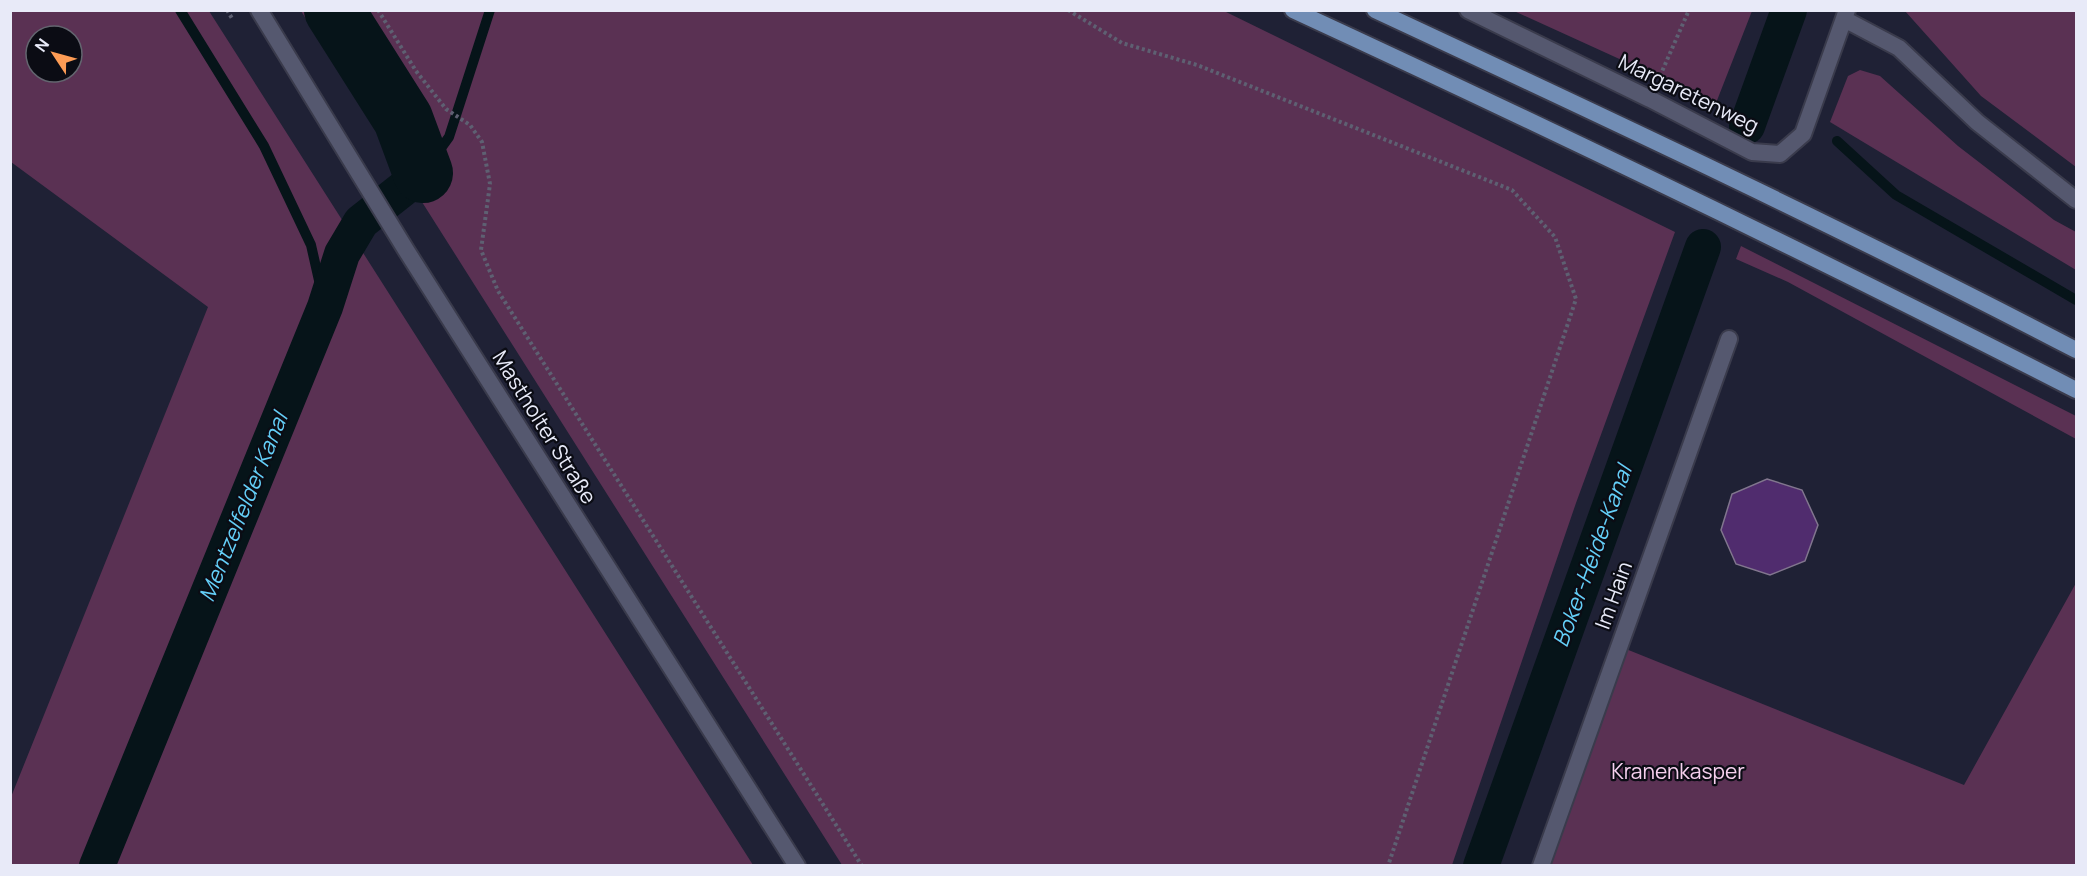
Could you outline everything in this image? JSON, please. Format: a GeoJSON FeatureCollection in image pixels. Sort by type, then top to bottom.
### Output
{"type":"FeatureCollection","features":[{"type":"Feature","properties":{"kind":"main road"},"geometry":{"type":"LineString","coordinates":[[1293,10],[1594,150],[1879,289],[2076,390]]}},
{"type":"Feature","properties":{"kind":"main road"},"geometry":{"type":"LineString","coordinates":[[1375,10],[1980,299],[2076,350]]}},
{"type":"Feature","properties":{"kind":"street","name":"Mastholter Straße"},"geometry":{"type":"LineString","coordinates":[[259,10],[406,250],[797,866]]}},
{"type":"Feature","properties":{"kind":"street","name":"Margaretenweg"},"geometry":{"type":"LineString","coordinates":[[1468,10],[1752,152],[1780,154],[1803,134],[1846,15],[1899,48],[1977,122],[2076,200]]}},
{"type":"Feature","properties":{"kind":"street","name":"Im Hain"},"geometry":{"type":"LineString","coordinates":[[1541,866],[1729,339]]}},
{"type":"Feature","properties":{"kind":"path"},"geometry":{"type":"LineString","coordinates":[[378,10],[416,71],[446,109],[470,125],[482,142],[490,184],[481,250],[498,291],[862,866]]}},
{"type":"Feature","properties":{"kind":"path"},"geometry":{"type":"LineString","coordinates":[[1068,10],[1122,43],[1197,65],[1512,190],[1555,237],[1576,299],[1388,866]]}},
{"type":"Feature","properties":{"kind":"path"},"geometry":{"type":"LineString","coordinates":[[1650,99],[1689,10]]}},
{"type":"Feature","properties":{"kind":"green space"},"geometry":{"type":"Polygon","coordinates":[[[11,10],[209,11],[753,865],[11,865],[11,797],[208,307],[11,162],[11,10]]]}},
{"type":"Feature","properties":{"kind":"green space"},"geometry":{"type":"Polygon","coordinates":[[[301,11],[1224,11],[1675,232],[1576,503],[1452,865],[842,865],[301,11]]]}},
{"type":"Feature","properties":{"kind":"green space"},"geometry":{"type":"Polygon","coordinates":[[[1514,11],[1752,11],[1716,103],[1514,11]]]}},
{"type":"Feature","properties":{"kind":"green space"},"geometry":{"type":"Polygon","coordinates":[[[1905,11],[2076,11],[2076,167],[1981,96],[1905,11]]]}},
{"type":"Feature","properties":{"kind":"green space"},"geometry":{"type":"Polygon","coordinates":[[[1860,70],[1880,76],[1958,146],[2054,220],[2076,232],[2076,270],[1830,122],[1848,76],[1860,70]]]}},
{"type":"Feature","properties":{"kind":"green space"},"geometry":{"type":"Polygon","coordinates":[[[1741,246],[2076,416],[2076,439],[1788,282],[1736,259],[1741,246]]]}},
{"type":"Feature","properties":{"kind":"green space","name":"Kranenkasper"},"geometry":{"type":"Polygon","coordinates":[[[2076,583],[2076,865],[1544,866],[1621,647],[1964,785],[2076,583]]]}},
{"type":"Feature","properties":{"kind":"building"},"geometry":{"type":"Polygon","coordinates":[[[1767,479],[1802,490],[1818,525],[1805,561],[1770,575],[1736,564],[1721,530],[1732,494],[1767,479]]]}},
{"type":"Feature","properties":{"kind":"waterway"},"geometry":{"type":"LineString","coordinates":[[180,10],[264,146],[311,245],[325,307]]}},
{"type":"Feature","properties":{"kind":"waterway"},"geometry":{"type":"LineString","coordinates":[[334,10],[403,119],[423,173]]}},
{"type":"Feature","properties":{"kind":"waterway"},"geometry":{"type":"LineString","coordinates":[[423,173],[449,137],[490,10]]}},
{"type":"Feature","properties":{"kind":"waterway","name":"Boker-Heide-Kanal"},"geometry":{"type":"LineString","coordinates":[[1747,126],[1789,10]]}},
{"type":"Feature","properties":{"kind":"waterway"},"geometry":{"type":"LineString","coordinates":[[1837,141],[1896,195],[2076,300]]}},
{"type":"Feature","properties":{"kind":"waterway","name":"Mentzelfelder Kanal"},"geometry":{"type":"LineString","coordinates":[[97,866],[325,307],[342,254],[361,222],[423,173]]}},
{"type":"Feature","properties":{"kind":"waterway","name":"Boker-Heide-Kanal"},"geometry":{"type":"LineString","coordinates":[[1481,866],[1703,247]]}}]}
